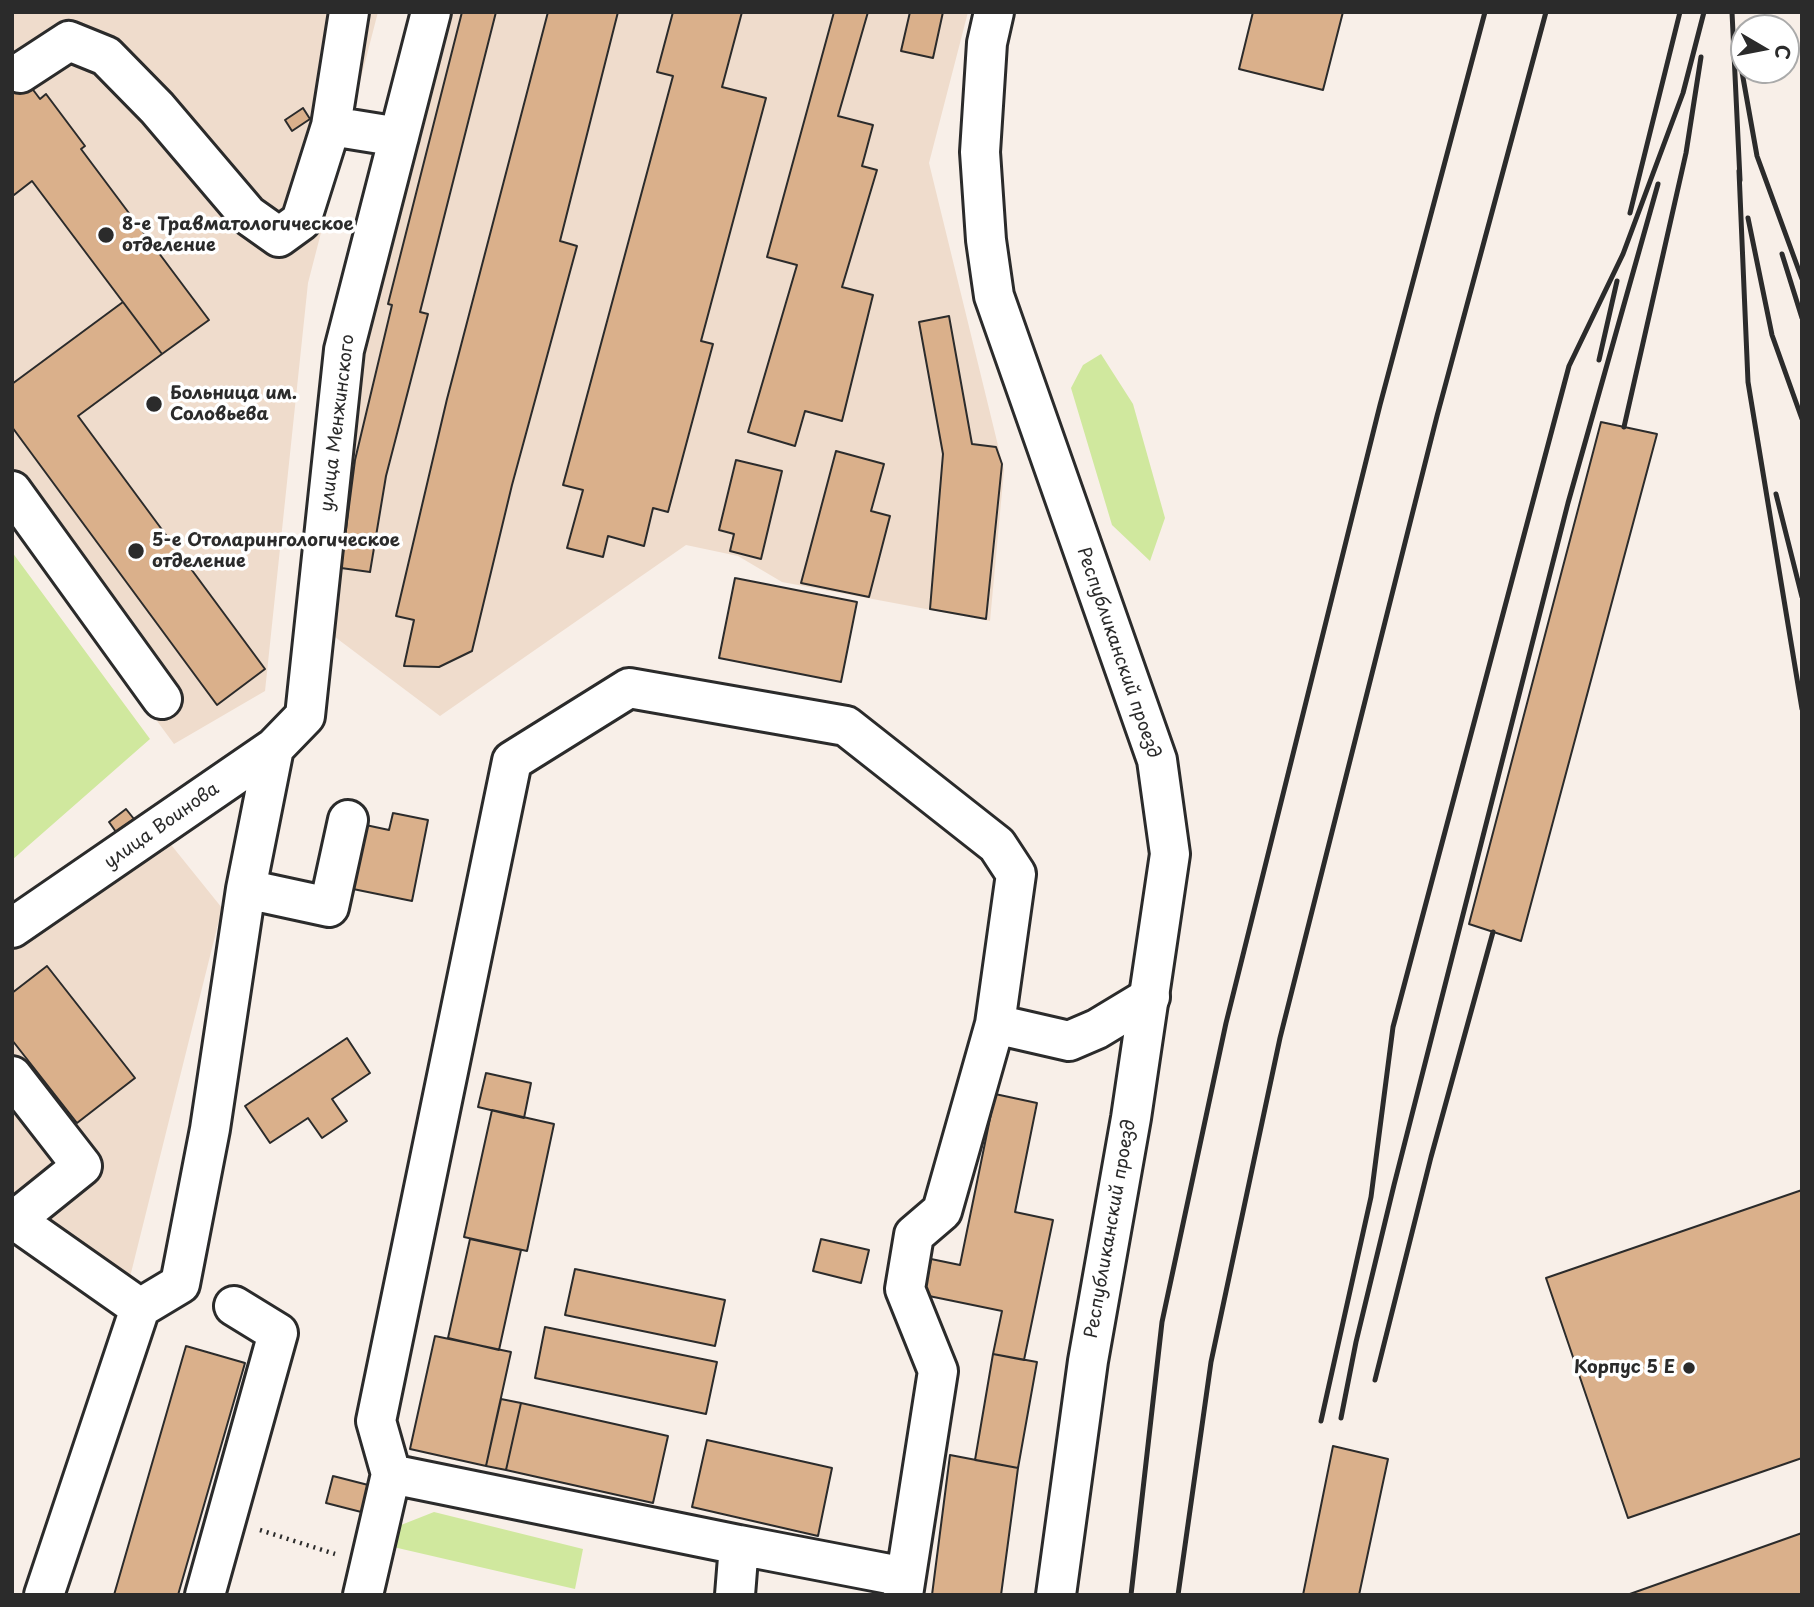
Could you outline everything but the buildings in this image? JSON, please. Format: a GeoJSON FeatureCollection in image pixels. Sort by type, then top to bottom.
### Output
{"type":"FeatureCollection","features":[{"type":"Feature","properties":{"kind":"main road"},"geometry":{"type":"LineString","coordinates":[[20,73],[69,41],[106,55],[157,108],[248,215],[279,237],[301,221],[331,126],[349,12]]}},
{"type":"Feature","properties":{"kind":"main road","name":"улица Менжинского"},"geometry":{"type":"LineString","coordinates":[[305,716],[344,350],[432,12]]}},
{"type":"Feature","properties":{"kind":"main road","name":"Республиканский проезд"},"geometry":{"type":"LineString","coordinates":[[994,12],[987,43],[980,152],[986,240],[994,296],[1157,760],[1170,854],[1150,997],[1088,1361],[1056,1595]]}},
{"type":"Feature","properties":{"kind":"main road"},"geometry":{"type":"LineString","coordinates":[[331,126],[399,137]]}},
{"type":"Feature","properties":{"kind":"main road"},"geometry":{"type":"LineString","coordinates":[[12,491],[162,699]]}},
{"type":"Feature","properties":{"kind":"main road"},"geometry":{"type":"LineString","coordinates":[[369,1566],[391,1474],[376,1421],[512,761],[629,688],[846,726],[997,845],[1016,874],[995,1024],[942,1211],[914,1236],[905,1289],[937,1371],[904,1586],[739,1545],[391,1474]]}},
{"type":"Feature","properties":{"kind":"main road","name":"улица Воинова"},"geometry":{"type":"LineString","coordinates":[[12,929],[274,748],[305,716]]}},
{"type":"Feature","properties":{"kind":"main road"},"geometry":{"type":"LineString","coordinates":[[44,1595],[140,1308],[180,1284],[210,1129],[246,888],[274,748]]}},
{"type":"Feature","properties":{"kind":"main road"},"geometry":{"type":"LineString","coordinates":[[246,888],[329,907],[348,820]]}},
{"type":"Feature","properties":{"kind":"main road"},"geometry":{"type":"LineString","coordinates":[[995,1024],[1069,1041],[1097,1030],[1150,997]]}},
{"type":"Feature","properties":{"kind":"main road"},"geometry":{"type":"LineString","coordinates":[[12,1076],[82,1167],[13,1219],[140,1308]]}},
{"type":"Feature","properties":{"kind":"main road"},"geometry":{"type":"LineString","coordinates":[[205,1595],[278,1333],[234,1306]]}},
{"type":"Feature","properties":{"kind":"main road"},"geometry":{"type":"LineString","coordinates":[[735,1595],[739,1545]]}},
{"type":"Feature","properties":{"kind":"path"},"geometry":{"type":"LineString","coordinates":[[226,1520],[369,1566]]}},
{"type":"Feature","properties":{"kind":"shaded area","name":"Больница им. Соловьева"},"geometry":{"type":"Polygon","coordinates":[[[12,12],[378,12],[308,283],[265,691],[174,744],[12,525],[12,12]]]}},
{"type":"Feature","properties":{"kind":"shaded area"},"geometry":{"type":"Polygon","coordinates":[[[451,12],[968,12],[929,163],[1004,470],[990,621],[782,582],[738,556],[686,545],[440,716],[327,631],[359,356],[451,12]]]}},
{"type":"Feature","properties":{"kind":"shaded area"},"geometry":{"type":"Polygon","coordinates":[[[168,841],[222,908],[129,1281],[12,1193],[12,949],[168,841]]]}},
{"type":"Feature","properties":{"kind":"green space"},"geometry":{"type":"Polygon","coordinates":[[[1101,354],[1133,404],[1165,518],[1150,561],[1112,525],[1071,388],[1083,365],[1101,354]]]}},
{"type":"Feature","properties":{"kind":"green space"},"geometry":{"type":"Polygon","coordinates":[[[12,552],[150,739],[12,860],[12,552]]]}},
{"type":"Feature","properties":{"kind":"green space"},"geometry":{"type":"Polygon","coordinates":[[[434,1512],[583,1549],[575,1589],[389,1546],[401,1525],[434,1512]]]}},
{"type":"Feature","properties":{"kind":"railway"},"geometry":{"type":"LineString","coordinates":[[1131,1595],[1162,1322],[1226,1023],[1380,405],[1485,12]]}},
{"type":"Feature","properties":{"kind":"railway"},"geometry":{"type":"LineString","coordinates":[[1178,1595],[1211,1362],[1280,1038],[1437,416],[1546,12]]}},
{"type":"Feature","properties":{"kind":"railway"},"geometry":{"type":"LineString","coordinates":[[1630,213],[1680,12]]}},
{"type":"Feature","properties":{"kind":"railway"},"geometry":{"type":"LineString","coordinates":[[1321,1421],[1371,1197],[1393,1027],[1569,366],[1623,254],[1683,93],[1704,12]]}},
{"type":"Feature","properties":{"kind":"railway"},"geometry":{"type":"LineString","coordinates":[[1732,12],[1740,180]]}},
{"type":"Feature","properties":{"kind":"railway"},"geometry":{"type":"LineString","coordinates":[[1624,427],[1686,153],[1701,57]]}},
{"type":"Feature","properties":{"kind":"railway"},"geometry":{"type":"LineString","coordinates":[[1744,84],[1757,156],[1802,279]]}},
{"type":"Feature","properties":{"kind":"railway"},"geometry":{"type":"LineString","coordinates":[[1739,171],[1748,382],[1802,709]]}},
{"type":"Feature","properties":{"kind":"railway"},"geometry":{"type":"LineString","coordinates":[[1341,1418],[1356,1342],[1394,1185],[1568,503],[1658,184]]}},
{"type":"Feature","properties":{"kind":"railway"},"geometry":{"type":"LineString","coordinates":[[1748,218],[1772,335],[1802,419]]}},
{"type":"Feature","properties":{"kind":"railway"},"geometry":{"type":"LineString","coordinates":[[1782,254],[1802,318]]}},
{"type":"Feature","properties":{"kind":"railway"},"geometry":{"type":"LineString","coordinates":[[1599,360],[1617,281]]}},
{"type":"Feature","properties":{"kind":"railway"},"geometry":{"type":"LineString","coordinates":[[1776,494],[1802,597]]}},
{"type":"Feature","properties":{"kind":"railway"},"geometry":{"type":"LineString","coordinates":[[1375,1380],[1431,1157],[1493,932]]}},
{"type":"Feature","properties":{"kind":"place","name":"8-е Травматологическое отделение"},"geometry":{"type":"Point","coordinates":[106,235]}},
{"type":"Feature","properties":{"kind":"place","name":"Больница им. Соловьева"},"geometry":{"type":"Point","coordinates":[154,404]}},
{"type":"Feature","properties":{"kind":"place","name":"5-е Отоларингологическое отделение"},"geometry":{"type":"Point","coordinates":[136,551]}},
{"type":"Feature","properties":{"kind":"place","name":"Корпус 5 E"},"geometry":{"type":"Point","coordinates":[1689,1368]}}]}
